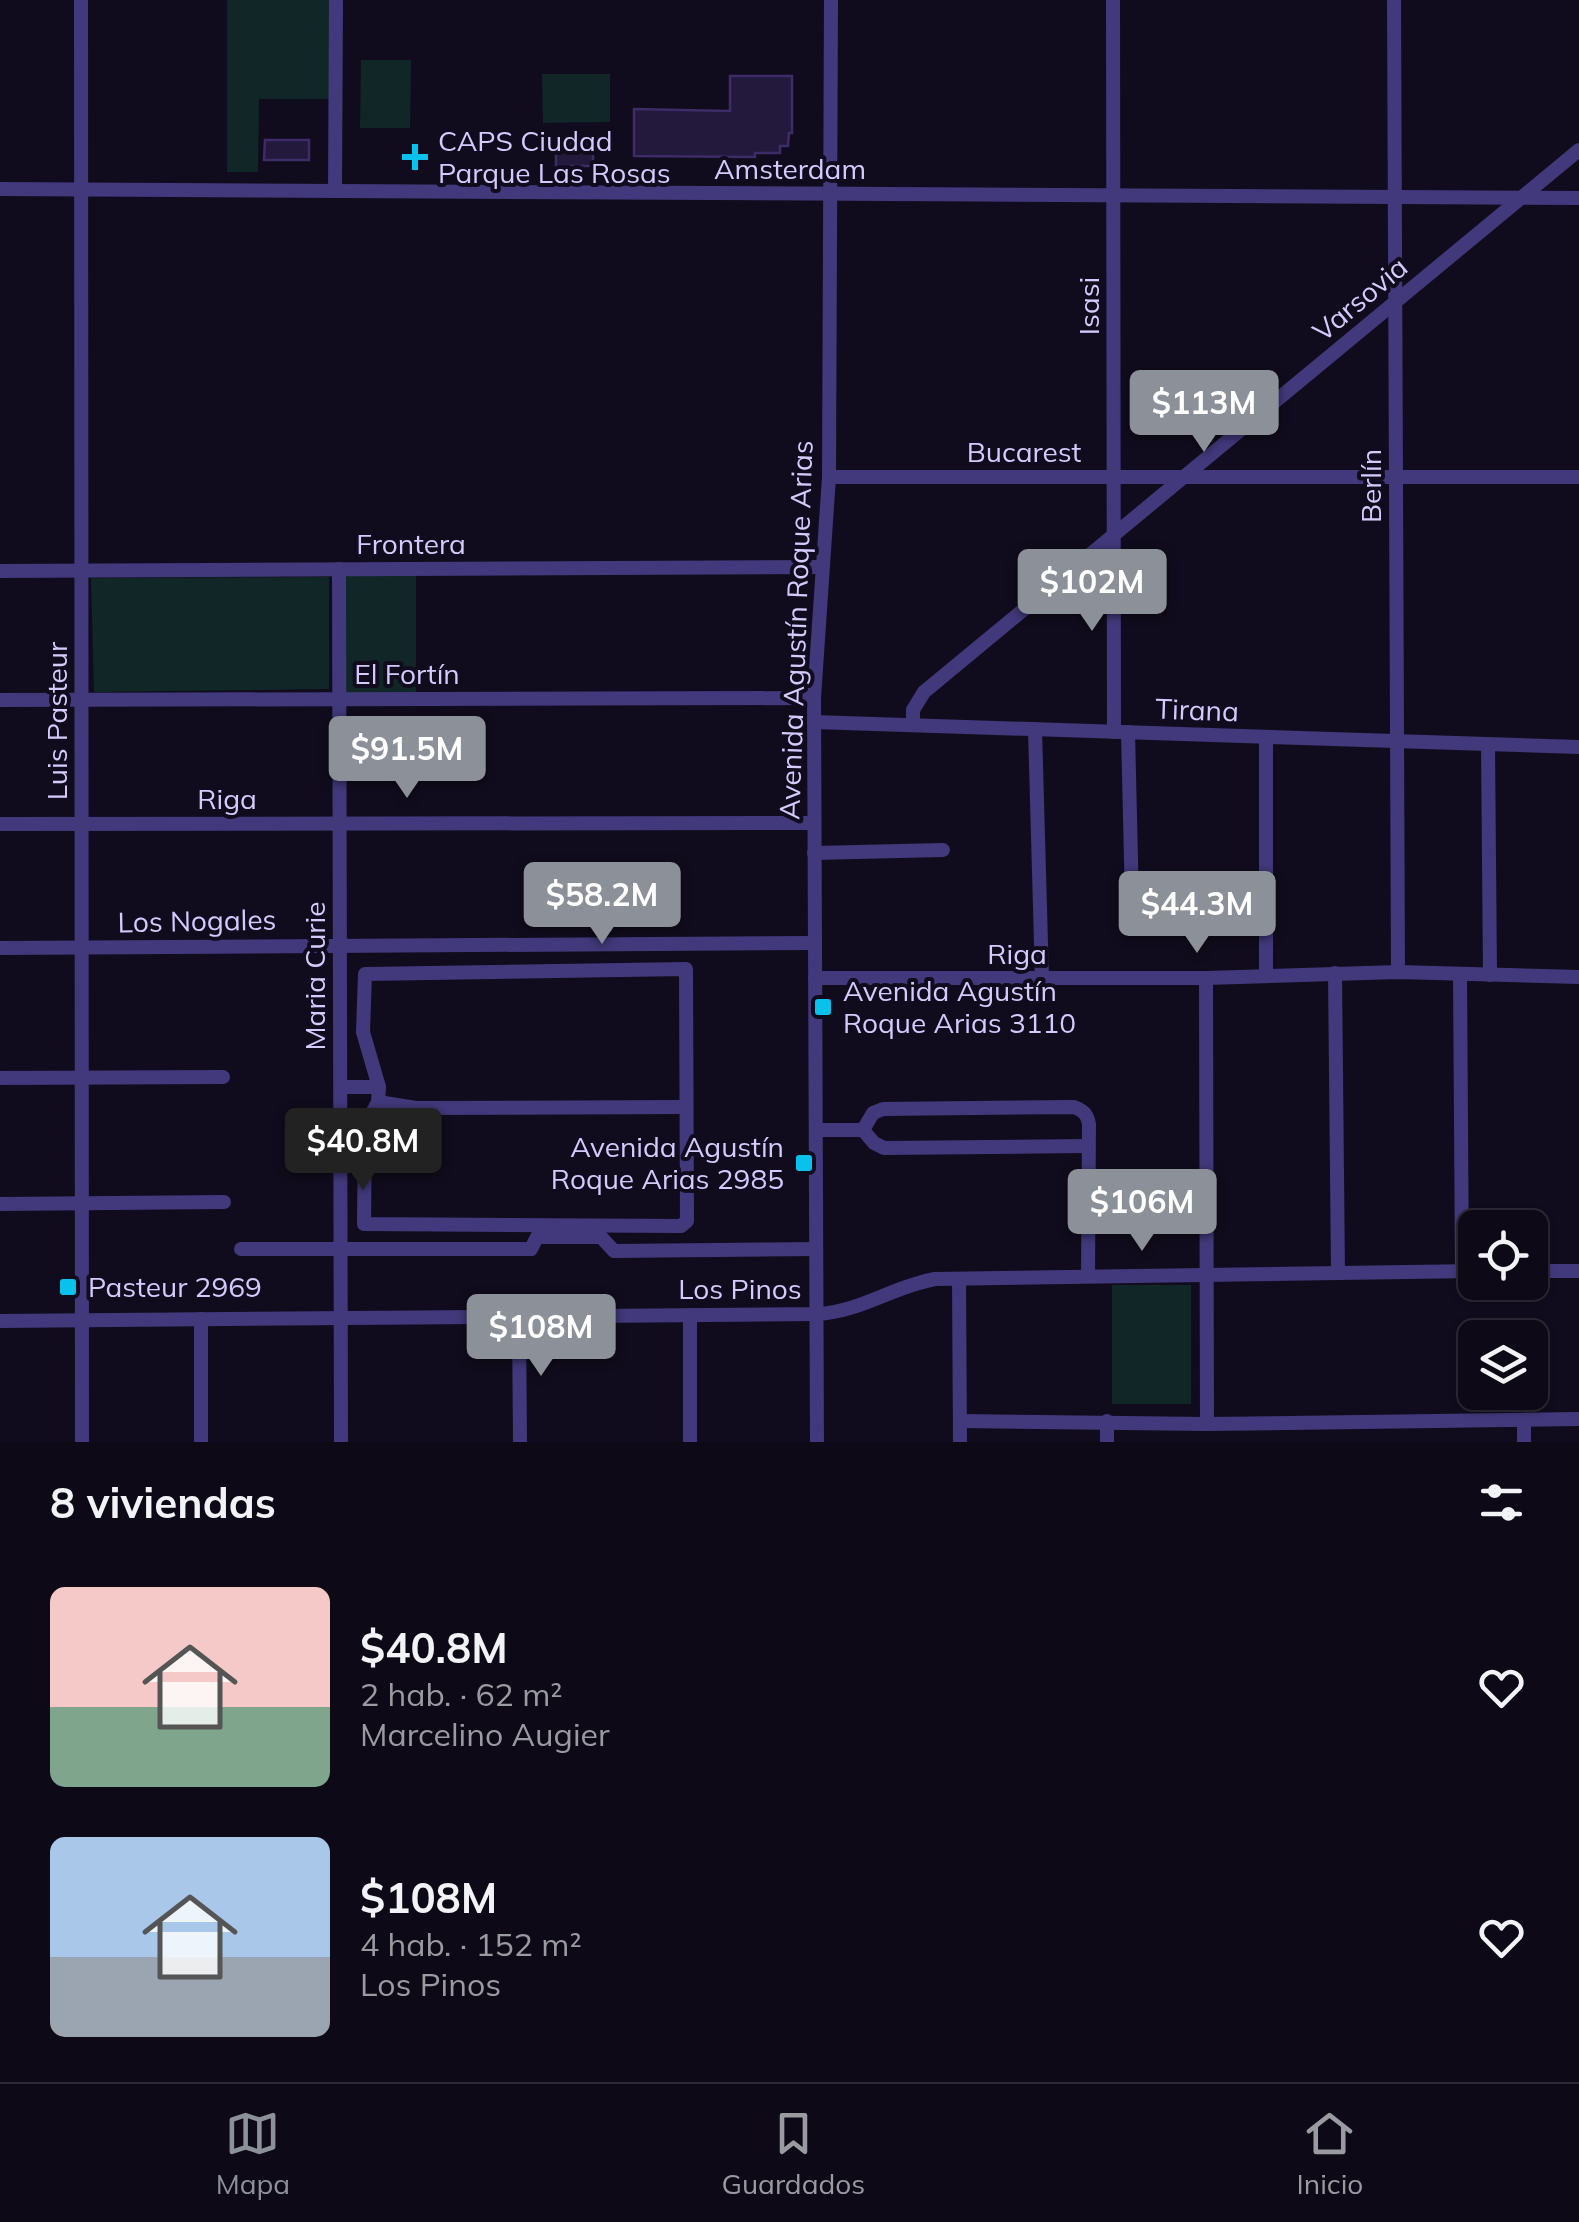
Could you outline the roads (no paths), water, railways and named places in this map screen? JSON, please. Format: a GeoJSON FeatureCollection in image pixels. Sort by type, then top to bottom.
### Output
{"type":"FeatureCollection","features":[{"type":"Feature","properties":{"kind":"street","name":"Luis Pasteur"},"geometry":{"type":"LineString","coordinates":[[81,0],[82,1442]]}},
{"type":"Feature","properties":{"kind":"street"},"geometry":{"type":"LineString","coordinates":[[335,191],[336,0]]}},
{"type":"Feature","properties":{"kind":"street","name":"Avenida Agustín Roque Arias"},"geometry":{"type":"LineString","coordinates":[[817,1442],[814,698],[829,477],[830,0]]}},
{"type":"Feature","properties":{"kind":"street","name":"Isasi"},"geometry":{"type":"LineString","coordinates":[[1112,0],[1114,536],[1132,902]]}},
{"type":"Feature","properties":{"kind":"street","name":"Berlín"},"geometry":{"type":"LineString","coordinates":[[1394,0],[1398,972]]}},
{"type":"Feature","properties":{"kind":"street","name":"Varsovia"},"geometry":{"type":"LineString","coordinates":[[913,725],[913,710],[924,692],[1579,150]]}},
{"type":"Feature","properties":{"kind":"street","name":"Amsterdam"},"geometry":{"type":"LineString","coordinates":[[0,189],[1579,198]]}},
{"type":"Feature","properties":{"kind":"street","name":"Bucarest"},"geometry":{"type":"LineString","coordinates":[[829,477],[1579,477]]}},
{"type":"Feature","properties":{"kind":"street","name":"Frontera"},"geometry":{"type":"LineString","coordinates":[[0,571],[822,567]]}},
{"type":"Feature","properties":{"kind":"street","name":"Maria Curie"},"geometry":{"type":"LineString","coordinates":[[339,569],[341,1442]]}},
{"type":"Feature","properties":{"kind":"street","name":"El Fortín"},"geometry":{"type":"LineString","coordinates":[[0,700],[814,698]]}},
{"type":"Feature","properties":{"kind":"street","name":"Tirana"},"geometry":{"type":"LineString","coordinates":[[814,722],[1579,747]]}},
{"type":"Feature","properties":{"kind":"street"},"geometry":{"type":"LineString","coordinates":[[1035,729],[1042,979]]}},
{"type":"Feature","properties":{"kind":"street"},"geometry":{"type":"LineString","coordinates":[[1266,737],[1266,976]]}},
{"type":"Feature","properties":{"kind":"street"},"geometry":{"type":"LineString","coordinates":[[1488,744],[1490,974]]}},
{"type":"Feature","properties":{"kind":"street","name":"Riga"},"geometry":{"type":"LineString","coordinates":[[0,824],[814,822]]}},
{"type":"Feature","properties":{"kind":"street"},"geometry":{"type":"LineString","coordinates":[[814,853],[943,850]]}},
{"type":"Feature","properties":{"kind":"street","name":"Los Nogales"},"geometry":{"type":"LineString","coordinates":[[0,948],[814,942]]}},
{"type":"Feature","properties":{"kind":"street"},"geometry":{"type":"LineString","coordinates":[[681,967],[688,974],[686,1107],[684,1224],[364,1224],[365,1126],[378,1094],[363,1032],[364,974],[681,967]]}},
{"type":"Feature","properties":{"kind":"street"},"geometry":{"type":"LineString","coordinates":[[1335,972],[1338,1273]]}},
{"type":"Feature","properties":{"kind":"street","name":"Riga"},"geometry":{"type":"LineString","coordinates":[[815,978],[1206,978],[1335,972],[1579,976]]}},
{"type":"Feature","properties":{"kind":"street"},"geometry":{"type":"LineString","coordinates":[[1460,974],[1466,1210]]}},
{"type":"Feature","properties":{"kind":"street"},"geometry":{"type":"LineString","coordinates":[[1206,978],[1207,1424]]}},
{"type":"Feature","properties":{"kind":"street"},"geometry":{"type":"LineString","coordinates":[[0,1078],[222,1077]]}},
{"type":"Feature","properties":{"kind":"street"},"geometry":{"type":"LineString","coordinates":[[341,1087],[378,1094],[416,1108],[686,1107]]}},
{"type":"Feature","properties":{"kind":"street"},"geometry":{"type":"LineString","coordinates":[[863,1130],[873,1113],[883,1109],[1074,1107],[1088,1115],[1088,1276]]}},
{"type":"Feature","properties":{"kind":"street"},"geometry":{"type":"LineString","coordinates":[[816,1130],[863,1130],[884,1148],[1087,1146]]}},
{"type":"Feature","properties":{"kind":"street"},"geometry":{"type":"LineString","coordinates":[[0,1204],[224,1202]]}},
{"type":"Feature","properties":{"kind":"street"},"geometry":{"type":"LineString","coordinates":[[240,1248],[530,1248],[538,1238],[601,1238],[614,1251],[816,1248]]}},
{"type":"Feature","properties":{"kind":"street","name":"Los Pinos"},"geometry":{"type":"LineString","coordinates":[[0,1322],[816,1314],[852,1309],[921,1282],[959,1279],[1458,1271]]}},
{"type":"Feature","properties":{"kind":"street"},"geometry":{"type":"LineString","coordinates":[[1548,1271],[1579,1271]]}},
{"type":"Feature","properties":{"kind":"street"},"geometry":{"type":"LineString","coordinates":[[959,1279],[960,1442]]}},
{"type":"Feature","properties":{"kind":"street"},"geometry":{"type":"LineString","coordinates":[[690,1315],[690,1442]]}},
{"type":"Feature","properties":{"kind":"street"},"geometry":{"type":"LineString","coordinates":[[519,1316],[520,1442]]}},
{"type":"Feature","properties":{"kind":"street"},"geometry":{"type":"LineString","coordinates":[[201,1319],[201,1442]]}},
{"type":"Feature","properties":{"kind":"street"},"geometry":{"type":"LineString","coordinates":[[960,1421],[1246,1424],[1578,1420]]}},
{"type":"Feature","properties":{"kind":"street"},"geometry":{"type":"LineString","coordinates":[[1107,1421],[1107,1442]]}},
{"type":"Feature","properties":{"kind":"street"},"geometry":{"type":"LineString","coordinates":[[1384,1422],[1384,1442]]}},
{"type":"Feature","properties":{"kind":"street"},"geometry":{"type":"LineString","coordinates":[[1524,1422],[1524,1442]]}},
{"type":"Feature","properties":{"kind":"street"},"geometry":{"type":"LineString","coordinates":[[1246,1424],[1246,1442]]}},
{"type":"Feature","properties":{"kind":"place","name":"CAPS Ciudad Parque Las Rosas"},"geometry":{"type":"Point","coordinates":[415,157]}},
{"type":"Feature","properties":{"kind":"place","name":"Avenida Agustín Roque Arias 3110"},"geometry":{"type":"Point","coordinates":[823,1007]}},
{"type":"Feature","properties":{"kind":"place","name":"Avenida Agustín Roque Arias 2985"},"geometry":{"type":"Point","coordinates":[804,1163]}},
{"type":"Feature","properties":{"kind":"place","name":"Pasteur 2969"},"geometry":{"type":"Point","coordinates":[68,1287]}}]}
